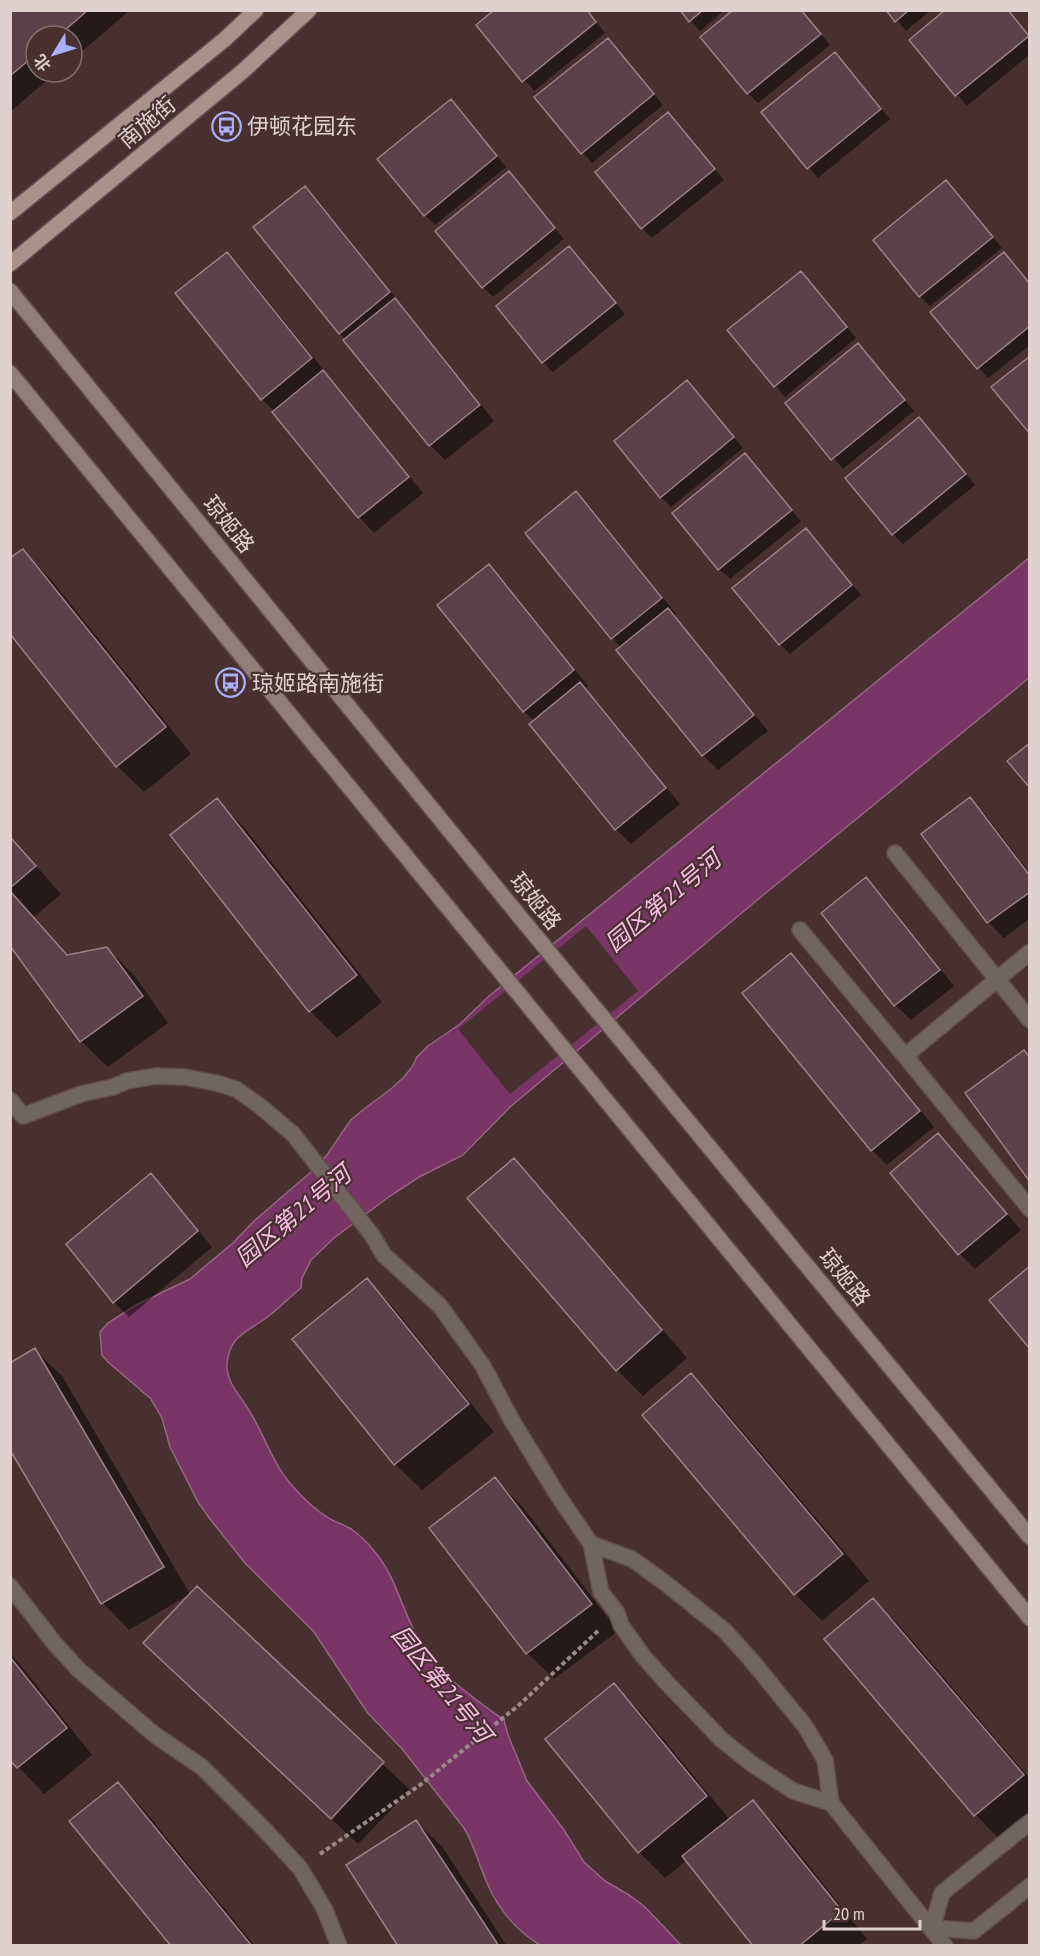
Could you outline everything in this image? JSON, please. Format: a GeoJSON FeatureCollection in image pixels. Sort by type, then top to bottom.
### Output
{"type":"FeatureCollection","features":[{"type":"Feature","properties":{"kind":"main road","name":"南施街"},"geometry":{"type":"LineString","coordinates":[[10,213],[224,40],[256,10]]}},
{"type":"Feature","properties":{"kind":"main road","name":"南施街"},"geometry":{"type":"LineString","coordinates":[[10,264],[243,71],[309,10]]}},
{"type":"Feature","properties":{"kind":"main road","name":"琼姬路"},"geometry":{"type":"LineString","coordinates":[[10,291],[1029,1537]]}},
{"type":"Feature","properties":{"kind":"main road"},"geometry":{"type":"LineString","coordinates":[[10,373],[483,948],[1029,1618]]}},
{"type":"Feature","properties":{"kind":"street"},"geometry":{"type":"LineString","coordinates":[[895,853],[1029,1020]]}},
{"type":"Feature","properties":{"kind":"street"},"geometry":{"type":"LineString","coordinates":[[800,930],[1029,1209]]}},
{"type":"Feature","properties":{"kind":"street"},"geometry":{"type":"LineString","coordinates":[[905,1056],[1029,952]]}},
{"type":"Feature","properties":{"kind":"street"},"geometry":{"type":"LineString","coordinates":[[10,1126],[23,1116],[81,1094],[113,1087],[127,1081],[156,1076],[185,1077],[216,1083],[236,1089],[260,1106],[293,1134],[372,1235],[384,1255],[440,1306],[483,1366],[517,1429],[591,1544],[601,1592],[617,1613],[621,1625],[643,1656],[722,1740],[752,1764],[793,1791],[831,1803]]}},
{"type":"Feature","properties":{"kind":"street"},"geometry":{"type":"LineString","coordinates":[[10,1100],[23,1116]]}},
{"type":"Feature","properties":{"kind":"street"},"geometry":{"type":"LineString","coordinates":[[591,1544],[632,1559],[690,1602],[725,1631],[779,1692],[825,1760],[831,1803],[945,1946]]}},
{"type":"Feature","properties":{"kind":"street"},"geometry":{"type":"LineString","coordinates":[[10,1586],[55,1644],[79,1670],[155,1735],[202,1767],[300,1868],[326,1910],[339,1946]]}},
{"type":"Feature","properties":{"kind":"street"},"geometry":{"type":"LineString","coordinates":[[932,1928],[942,1893],[1029,1822]]}},
{"type":"Feature","properties":{"kind":"street"},"geometry":{"type":"LineString","coordinates":[[932,1928],[974,1931],[1029,1886]]}},
{"type":"Feature","properties":{"kind":"path"},"geometry":{"type":"LineString","coordinates":[[300,1868],[420,1785],[519,1705],[617,1613]]}},
{"type":"Feature","properties":{"kind":"water","name":"园区第21号河"},"geometry":{"type":"Polygon","coordinates":[[[1029,558],[1029,678],[756,901],[510,1107],[463,1155],[419,1177],[334,1238],[311,1260],[302,1278],[301,1288],[270,1315],[240,1336],[228,1355],[227,1371],[231,1383],[256,1422],[276,1463],[288,1481],[319,1511],[351,1529],[369,1545],[387,1570],[415,1632],[432,1659],[454,1682],[504,1720],[527,1781],[564,1830],[584,1862],[605,1881],[645,1907],[681,1945],[540,1945],[516,1926],[503,1911],[492,1894],[464,1828],[403,1750],[367,1712],[314,1632],[245,1563],[210,1519],[198,1502],[170,1447],[162,1418],[151,1399],[102,1355],[100,1332],[108,1323],[136,1305],[190,1279],[311,1172],[327,1155],[350,1121],[404,1077],[417,1057],[428,1046],[460,1024],[489,996],[1029,558]]]}},
{"type":"Feature","properties":{"kind":"pier"},"geometry":{"type":"Polygon","coordinates":[[[586,926],[638,991],[510,1094],[458,1029],[586,926]]]}},
{"type":"Feature","properties":{"kind":"building"},"geometry":{"type":"Polygon","coordinates":[[[10,10],[88,10],[72,24],[24,24],[24,64],[10,76],[10,10]]]}},
{"type":"Feature","properties":{"kind":"building"},"geometry":{"type":"Polygon","coordinates":[[[494,10],[587,10],[596,22],[522,82],[476,25],[494,10]]]}},
{"type":"Feature","properties":{"kind":"building"},"geometry":{"type":"Polygon","coordinates":[[[680,10],[703,10],[689,22],[680,10]]]}},
{"type":"Feature","properties":{"kind":"building"},"geometry":{"type":"Polygon","coordinates":[[[733,10],[801,10],[821,34],[747,94],[700,37],[733,10]]]}},
{"type":"Feature","properties":{"kind":"building"},"geometry":{"type":"Polygon","coordinates":[[[886,10],[909,10],[895,22],[886,10]]]}},
{"type":"Feature","properties":{"kind":"building"},"geometry":{"type":"Polygon","coordinates":[[[945,10],[1008,10],[1029,36],[955,96],[909,40],[945,10]]]}},
{"type":"Feature","properties":{"kind":"building"},"geometry":{"type":"Polygon","coordinates":[[[608,38],[654,94],[581,154],[534,97],[608,38]]]}},
{"type":"Feature","properties":{"kind":"building"},"geometry":{"type":"Polygon","coordinates":[[[835,52],[881,109],[807,169],[761,112],[835,52]]]}},
{"type":"Feature","properties":{"kind":"building"},"geometry":{"type":"Polygon","coordinates":[[[451,99],[497,156],[424,216],[377,159],[451,99]]]}},
{"type":"Feature","properties":{"kind":"building"},"geometry":{"type":"Polygon","coordinates":[[[668,112],[715,169],[641,229],[595,172],[668,112]]]}},
{"type":"Feature","properties":{"kind":"building"},"geometry":{"type":"Polygon","coordinates":[[[509,171],[555,228],[482,288],[435,231],[509,171]]]}},
{"type":"Feature","properties":{"kind":"building"},"geometry":{"type":"Polygon","coordinates":[[[946,180],[993,237],[919,297],[873,240],[946,180]]]}},
{"type":"Feature","properties":{"kind":"building"},"geometry":{"type":"Polygon","coordinates":[[[305,186],[390,292],[339,334],[253,227],[305,186]]]}},
{"type":"Feature","properties":{"kind":"building"},"geometry":{"type":"Polygon","coordinates":[[[569,246],[616,303],[542,363],[496,306],[569,246]]]}},
{"type":"Feature","properties":{"kind":"building"},"geometry":{"type":"Polygon","coordinates":[[[227,252],[312,358],[261,400],[175,293],[227,252]]]}},
{"type":"Feature","properties":{"kind":"building"},"geometry":{"type":"Polygon","coordinates":[[[1004,252],[1030,284],[1030,326],[977,369],[930,312],[1004,252]]]}},
{"type":"Feature","properties":{"kind":"building"},"geometry":{"type":"Polygon","coordinates":[[[801,271],[847,327],[774,387],[727,330],[801,271]]]}},
{"type":"Feature","properties":{"kind":"building"},"geometry":{"type":"Polygon","coordinates":[[[395,298],[480,405],[429,446],[343,340],[395,298]]]}},
{"type":"Feature","properties":{"kind":"building"},"geometry":{"type":"Polygon","coordinates":[[[858,343],[905,400],[831,460],[785,403],[858,343]]]}},
{"type":"Feature","properties":{"kind":"building"},"geometry":{"type":"Polygon","coordinates":[[[1030,356],[1030,434],[991,387],[1030,356]]]}},
{"type":"Feature","properties":{"kind":"building"},"geometry":{"type":"Polygon","coordinates":[[[323,370],[409,477],[358,518],[272,412],[323,370]]]}},
{"type":"Feature","properties":{"kind":"building"},"geometry":{"type":"Polygon","coordinates":[[[687,380],[734,437],[660,498],[614,441],[687,380]]]}},
{"type":"Feature","properties":{"kind":"building"},"geometry":{"type":"Polygon","coordinates":[[[919,417],[966,474],[892,535],[845,478],[919,417]]]}},
{"type":"Feature","properties":{"kind":"building"},"geometry":{"type":"Polygon","coordinates":[[[745,453],[792,510],[718,570],[672,513],[745,453]]]}},
{"type":"Feature","properties":{"kind":"building"},"geometry":{"type":"Polygon","coordinates":[[[576,491],[662,598],[611,639],[525,533],[576,491]]]}},
{"type":"Feature","properties":{"kind":"building"},"geometry":{"type":"Polygon","coordinates":[[[806,528],[852,585],[779,645],[732,588],[806,528]]]}},
{"type":"Feature","properties":{"kind":"building"},"geometry":{"type":"Polygon","coordinates":[[[23,549],[166,727],[116,767],[10,634],[10,558],[23,549]]]}},
{"type":"Feature","properties":{"kind":"building"},"geometry":{"type":"Polygon","coordinates":[[[489,564],[574,670],[523,712],[437,605],[489,564]]]}},
{"type":"Feature","properties":{"kind":"building"},"geometry":{"type":"Polygon","coordinates":[[[668,608],[754,715],[702,756],[616,650],[668,608]]]}},
{"type":"Feature","properties":{"kind":"building"},"geometry":{"type":"Polygon","coordinates":[[[580,682],[666,788],[615,830],[529,724],[580,682]]]}},
{"type":"Feature","properties":{"kind":"building"},"geometry":{"type":"Polygon","coordinates":[[[1030,743],[1030,788],[1007,761],[1030,743]]]}},
{"type":"Feature","properties":{"kind":"building"},"geometry":{"type":"Polygon","coordinates":[[[970,797],[1030,876],[1030,892],[987,923],[921,834],[970,797]]]}},
{"type":"Feature","properties":{"kind":"building"},"geometry":{"type":"Polygon","coordinates":[[[217,798],[357,975],[309,1012],[170,835],[217,798]]]}},
{"type":"Feature","properties":{"kind":"building"},"geometry":{"type":"Polygon","coordinates":[[[10,837],[36,866],[10,888],[10,837]]]}},
{"type":"Feature","properties":{"kind":"building"},"geometry":{"type":"Polygon","coordinates":[[[866,877],[940,970],[894,1006],[821,913],[866,877]]]}},
{"type":"Feature","properties":{"kind":"building"},"geometry":{"type":"Polygon","coordinates":[[[10,891],[67,955],[107,947],[143,996],[80,1042],[10,946],[10,891]]]}},
{"type":"Feature","properties":{"kind":"building"},"geometry":{"type":"Polygon","coordinates":[[[791,953],[920,1111],[871,1151],[742,993],[791,953]]]}},
{"type":"Feature","properties":{"kind":"building"},"geometry":{"type":"Polygon","coordinates":[[[1024,1050],[1030,1058],[1030,1182],[965,1093],[1024,1050]]]}},
{"type":"Feature","properties":{"kind":"building"},"geometry":{"type":"Polygon","coordinates":[[[938,1133],[1007,1214],[958,1255],[890,1173],[938,1133]]]}},
{"type":"Feature","properties":{"kind":"building"},"geometry":{"type":"Polygon","coordinates":[[[514,1158],[662,1330],[616,1371],[467,1198],[514,1158]]]}},
{"type":"Feature","properties":{"kind":"building"},"geometry":{"type":"Polygon","coordinates":[[[151,1173],[198,1231],[113,1303],[66,1244],[151,1173]]]}},
{"type":"Feature","properties":{"kind":"building"},"geometry":{"type":"Polygon","coordinates":[[[1030,1266],[1030,1349],[989,1300],[1030,1266]]]}},
{"type":"Feature","properties":{"kind":"building"},"geometry":{"type":"Polygon","coordinates":[[[367,1278],[469,1404],[394,1465],[292,1339],[367,1278]]]}},
{"type":"Feature","properties":{"kind":"building"},"geometry":{"type":"Polygon","coordinates":[[[35,1348],[164,1567],[101,1604],[10,1450],[10,1363],[35,1348]]]}},
{"type":"Feature","properties":{"kind":"building"},"geometry":{"type":"Polygon","coordinates":[[[691,1373],[843,1554],[794,1595],[642,1415],[691,1373]]]}},
{"type":"Feature","properties":{"kind":"building"},"geometry":{"type":"Polygon","coordinates":[[[495,1477],[592,1604],[526,1654],[429,1528],[495,1477]]]}},
{"type":"Feature","properties":{"kind":"building"},"geometry":{"type":"Polygon","coordinates":[[[197,1586],[384,1762],[331,1819],[143,1643],[197,1586]]]}},
{"type":"Feature","properties":{"kind":"building"},"geometry":{"type":"Polygon","coordinates":[[[873,1598],[1024,1775],[974,1816],[824,1639],[873,1598]]]}},
{"type":"Feature","properties":{"kind":"building"},"geometry":{"type":"Polygon","coordinates":[[[10,1657],[67,1728],[17,1768],[10,1760],[10,1657]]]}},
{"type":"Feature","properties":{"kind":"building"},"geometry":{"type":"Polygon","coordinates":[[[614,1683],[707,1796],[638,1853],[545,1739],[614,1683]]]}},
{"type":"Feature","properties":{"kind":"building"},"geometry":{"type":"Polygon","coordinates":[[[118,1782],[252,1946],[171,1946],[69,1821],[118,1782]]]}},
{"type":"Feature","properties":{"kind":"building"},"geometry":{"type":"Polygon","coordinates":[[[753,1800],[842,1911],[799,1946],[753,1946],[682,1856],[753,1800]]]}},
{"type":"Feature","properties":{"kind":"building"},"geometry":{"type":"Polygon","coordinates":[[[416,1820],[499,1946],[398,1946],[346,1865],[416,1820]]]}},
{"type":"Feature","properties":{"kind":"place","name":"伊顿花园东"},"geometry":{"type":"Point","coordinates":[226,126]}},
{"type":"Feature","properties":{"kind":"place","name":"琼姬路南施街"},"geometry":{"type":"Point","coordinates":[231,683]}}]}
